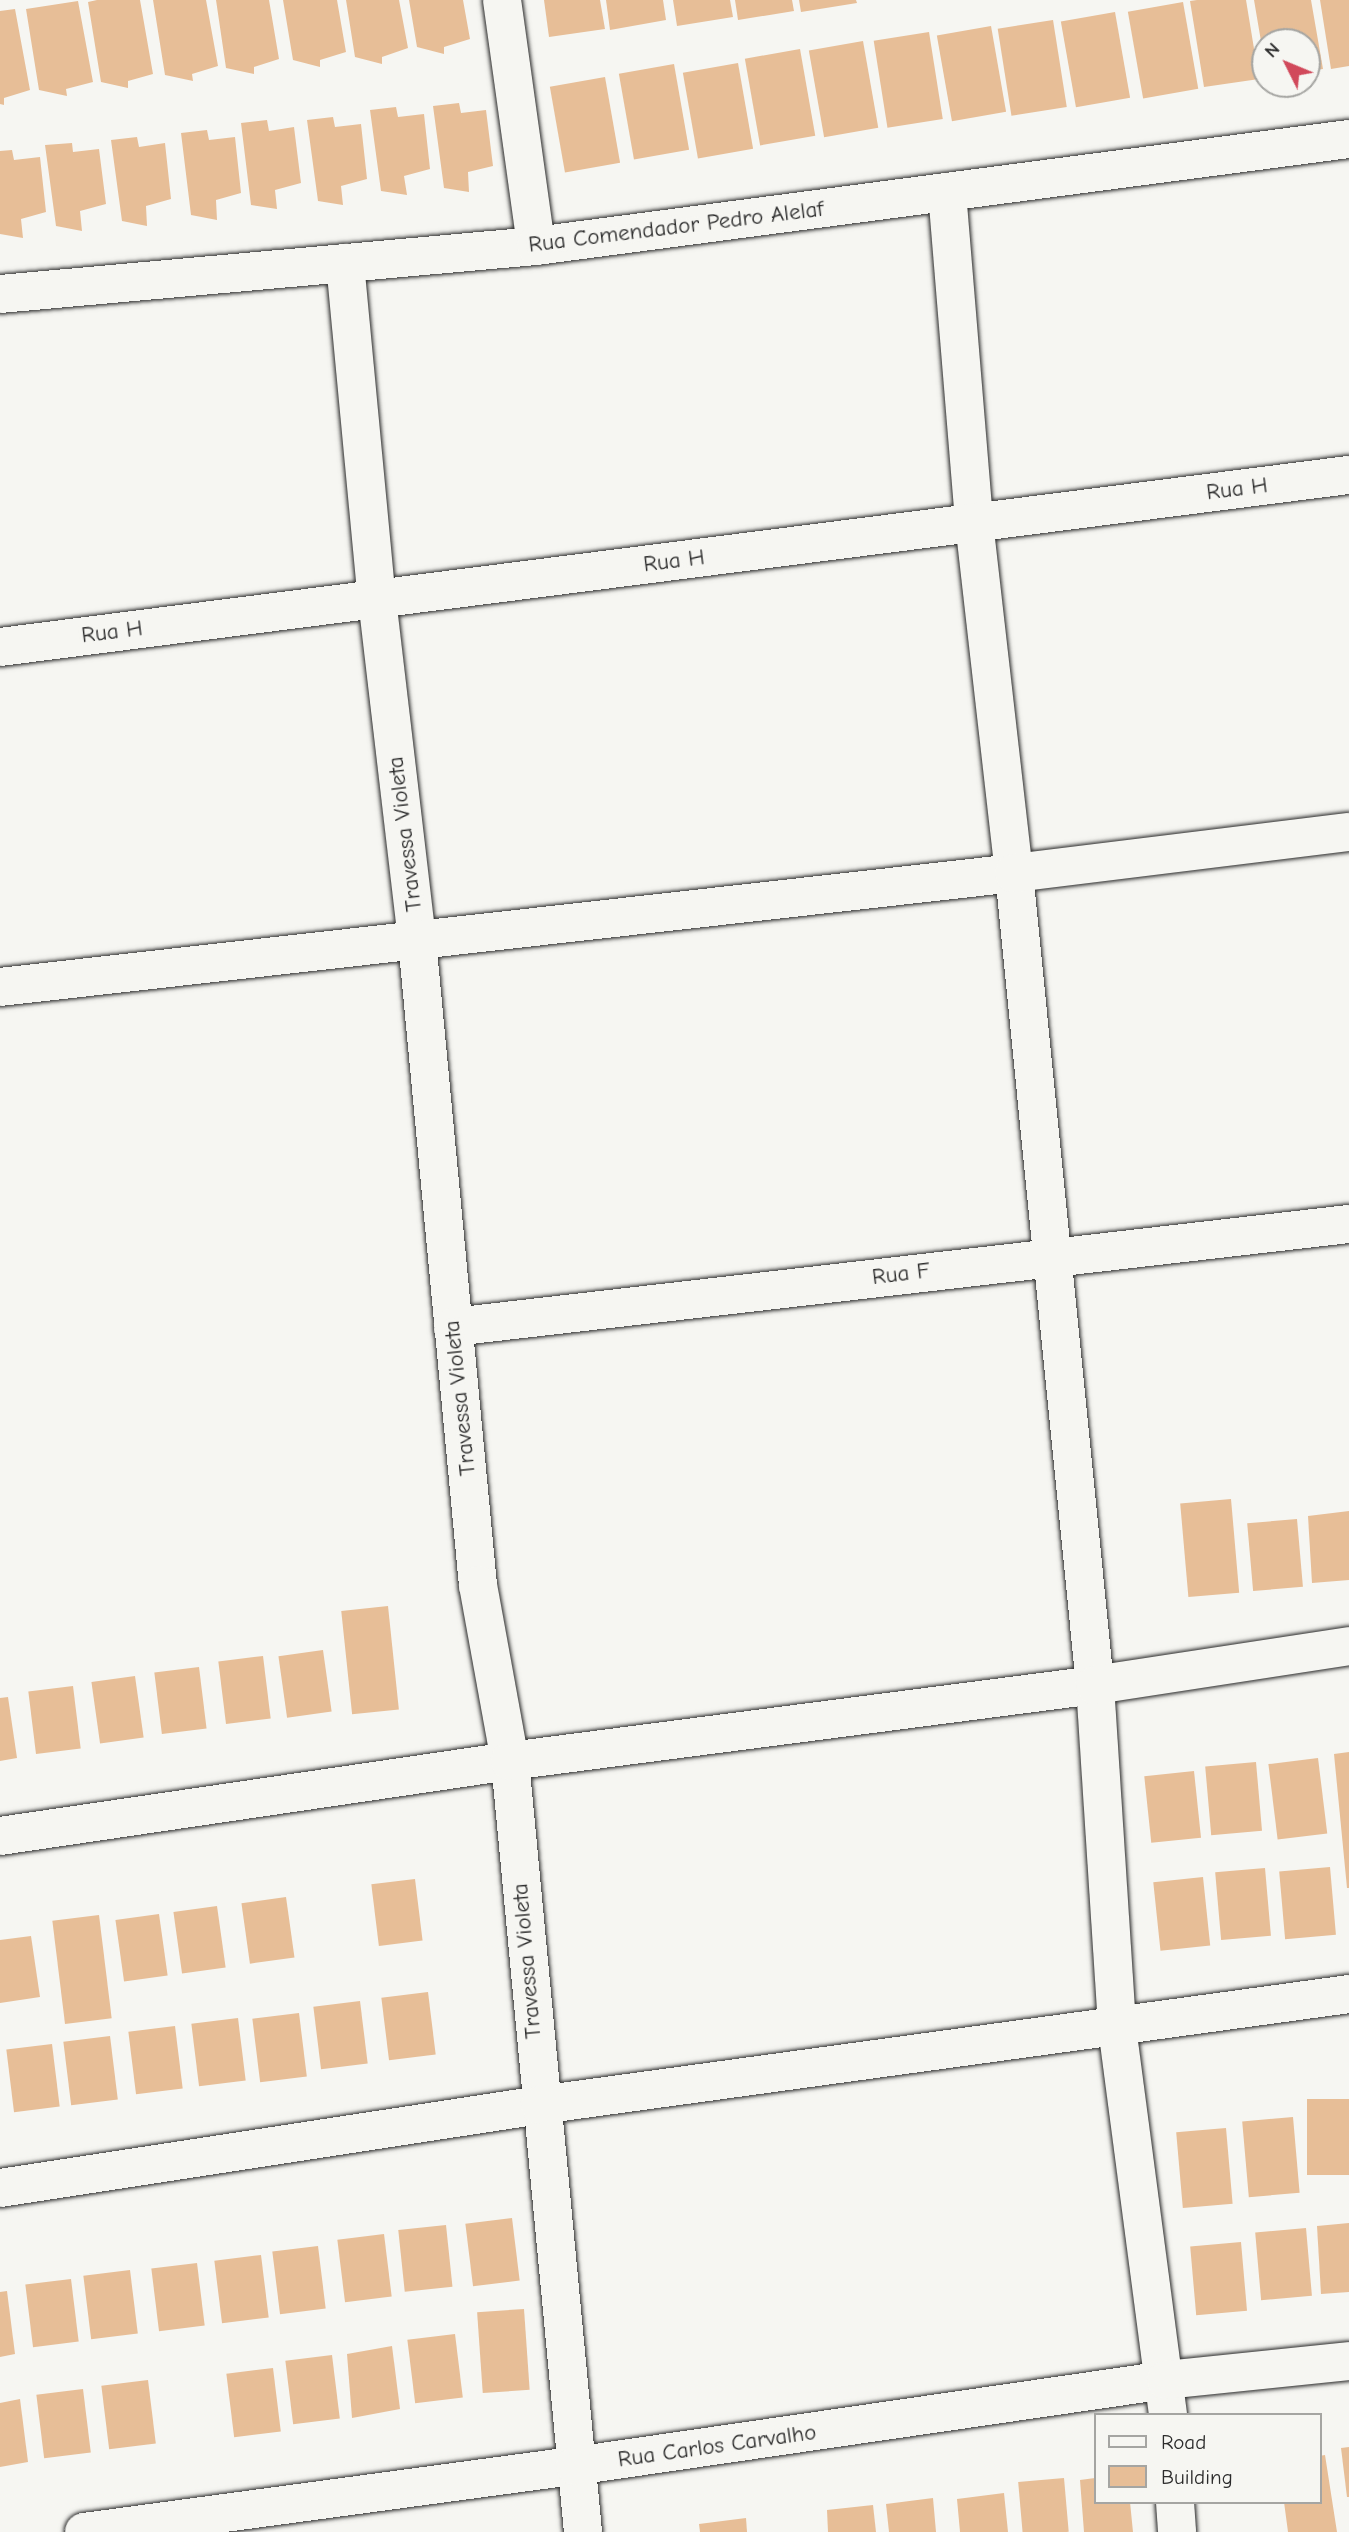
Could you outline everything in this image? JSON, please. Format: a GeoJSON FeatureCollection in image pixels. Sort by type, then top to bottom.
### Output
{"type":"FeatureCollection","features":[{"type":"Feature","properties":{"kind":"street"},"geometry":{"type":"LineString","coordinates":[[502,0],[536,246]]}},
{"type":"Feature","properties":{"kind":"street","name":"Rua Comendador Pedro Alelaf"},"geometry":{"type":"LineString","coordinates":[[0,294],[536,246],[1349,139]]}},
{"type":"Feature","properties":{"kind":"street"},"geometry":{"type":"LineString","coordinates":[[947,192],[974,522],[1014,873],[1095,1685],[1117,2026],[1167,2398]]}},
{"type":"Feature","properties":{"kind":"street","name":"Travessa Violeta"},"geometry":{"type":"LineString","coordinates":[[345,263],[377,599],[417,940],[478,1585],[510,1761],[540,2105],[583,2532]]}},
{"type":"Feature","properties":{"kind":"street","name":"Rua H"},"geometry":{"type":"LineString","coordinates":[[0,647],[1349,475]]}},
{"type":"Feature","properties":{"kind":"street"},"geometry":{"type":"LineString","coordinates":[[0,987],[1014,873],[1349,832]]}},
{"type":"Feature","properties":{"kind":"street","name":"Rua F"},"geometry":{"type":"LineString","coordinates":[[453,1327],[1052,1256],[1349,1224]]}},
{"type":"Feature","properties":{"kind":"street"},"geometry":{"type":"LineString","coordinates":[[0,1836],[510,1761],[1095,1685],[1349,1646]]}},
{"type":"Feature","properties":{"kind":"street"},"geometry":{"type":"LineString","coordinates":[[0,2188],[540,2105],[1349,1994]]}},
{"type":"Feature","properties":{"kind":"street","name":"Rua Carlos Carvalho"},"geometry":{"type":"LineString","coordinates":[[84,2532],[575,2466],[1167,2398],[1349,2361]]}},
{"type":"Feature","properties":{"kind":"street"},"geometry":{"type":"LineString","coordinates":[[1175,2504],[1177,2532]]}},
{"type":"Feature","properties":{"kind":"building"},"geometry":{"type":"Polygon","coordinates":[[[140,0],[153,74],[128,81],[128,88],[101,82],[88,2],[140,0]]]}},
{"type":"Feature","properties":{"kind":"building"},"geometry":{"type":"Polygon","coordinates":[[[153,0],[206,0],[218,66],[192,74],[193,81],[165,75],[153,0]]]}},
{"type":"Feature","properties":{"kind":"building"},"geometry":{"type":"Polygon","coordinates":[[[216,0],[269,0],[279,59],[254,67],[254,74],[226,68],[216,0]]]}},
{"type":"Feature","properties":{"kind":"building"},"geometry":{"type":"Polygon","coordinates":[[[283,0],[337,0],[346,52],[320,60],[320,67],[293,60],[283,0]]]}},
{"type":"Feature","properties":{"kind":"building"},"geometry":{"type":"Polygon","coordinates":[[[346,0],[399,0],[408,48],[382,57],[382,64],[355,57],[346,0]]]}},
{"type":"Feature","properties":{"kind":"building"},"geometry":{"type":"Polygon","coordinates":[[[409,0],[463,0],[470,39],[444,47],[444,54],[417,47],[409,0]]]}},
{"type":"Feature","properties":{"kind":"building"},"geometry":{"type":"Polygon","coordinates":[[[544,0],[600,0],[605,29],[549,37],[544,0]]]}},
{"type":"Feature","properties":{"kind":"building"},"geometry":{"type":"Polygon","coordinates":[[[606,0],[663,0],[666,20],[610,30],[606,0]]]}},
{"type":"Feature","properties":{"kind":"building"},"geometry":{"type":"Polygon","coordinates":[[[673,0],[730,0],[733,17],[677,26],[673,0]]]}},
{"type":"Feature","properties":{"kind":"building"},"geometry":{"type":"Polygon","coordinates":[[[735,0],[792,0],[794,11],[738,20],[735,0]]]}},
{"type":"Feature","properties":{"kind":"building"},"geometry":{"type":"Polygon","coordinates":[[[799,0],[856,0],[857,3],[801,12],[799,0]]]}},
{"type":"Feature","properties":{"kind":"building"},"geometry":{"type":"Polygon","coordinates":[[[1246,0],[1251,30],[1251,80],[1204,87],[1190,1],[1246,0]]]}},
{"type":"Feature","properties":{"kind":"building"},"geometry":{"type":"Polygon","coordinates":[[[1254,0],[1311,0],[1316,28],[1259,28],[1254,0]]]}},
{"type":"Feature","properties":{"kind":"building"},"geometry":{"type":"Polygon","coordinates":[[[1320,0],[1349,0],[1349,66],[1331,69],[1320,0]]]}},
{"type":"Feature","properties":{"kind":"building"},"geometry":{"type":"Polygon","coordinates":[[[78,1],[93,82],[66,89],[67,96],[39,90],[26,9],[78,1]]]}},
{"type":"Feature","properties":{"kind":"building"},"geometry":{"type":"Polygon","coordinates":[[[1183,2],[1198,89],[1143,98],[1128,12],[1183,2]]]}},
{"type":"Feature","properties":{"kind":"building"},"geometry":{"type":"Polygon","coordinates":[[[15,9],[30,90],[4,98],[4,105],[0,104],[0,11],[15,9]]]}},
{"type":"Feature","properties":{"kind":"building"},"geometry":{"type":"Polygon","coordinates":[[[1115,12],[1130,98],[1076,107],[1061,22],[1115,12]]]}},
{"type":"Feature","properties":{"kind":"building"},"geometry":{"type":"Polygon","coordinates":[[[1053,20],[1067,107],[1011,116],[998,29],[1053,20]]]}},
{"type":"Feature","properties":{"kind":"building"},"geometry":{"type":"Polygon","coordinates":[[[991,26],[1006,112],[952,121],[937,36],[991,26]]]}},
{"type":"Feature","properties":{"kind":"building"},"geometry":{"type":"Polygon","coordinates":[[[929,32],[943,119],[887,128],[874,41],[929,32]]]}},
{"type":"Feature","properties":{"kind":"building"},"geometry":{"type":"Polygon","coordinates":[[[863,41],[878,128],[824,137],[809,51],[863,41]]]}},
{"type":"Feature","properties":{"kind":"building"},"geometry":{"type":"Polygon","coordinates":[[[800,49],[815,136],[760,145],[745,59],[800,49]]]}},
{"type":"Feature","properties":{"kind":"building"},"geometry":{"type":"Polygon","coordinates":[[[738,63],[753,149],[698,158],[683,73],[738,63]]]}},
{"type":"Feature","properties":{"kind":"building"},"geometry":{"type":"Polygon","coordinates":[[[674,64],[689,150],[634,159],[619,74],[674,64]]]}},
{"type":"Feature","properties":{"kind":"building"},"geometry":{"type":"Polygon","coordinates":[[[605,77],[620,163],[565,172],[550,87],[605,77]]]}},
{"type":"Feature","properties":{"kind":"building"},"geometry":{"type":"Polygon","coordinates":[[[459,103],[461,113],[486,110],[493,166],[468,172],[469,192],[444,188],[433,106],[459,103]]]}},
{"type":"Feature","properties":{"kind":"building"},"geometry":{"type":"Polygon","coordinates":[[[396,107],[398,117],[424,114],[430,169],[404,176],[407,195],[381,191],[370,110],[396,107]]]}},
{"type":"Feature","properties":{"kind":"building"},"geometry":{"type":"Polygon","coordinates":[[[333,117],[335,127],[361,124],[367,179],[341,186],[343,205],[318,201],[307,120],[333,117]]]}},
{"type":"Feature","properties":{"kind":"building"},"geometry":{"type":"Polygon","coordinates":[[[267,120],[269,131],[294,127],[301,183],[275,190],[277,209],[251,205],[241,123],[267,120]]]}},
{"type":"Feature","properties":{"kind":"building"},"geometry":{"type":"Polygon","coordinates":[[[207,130],[209,140],[235,137],[241,193],[216,200],[217,220],[191,215],[181,133],[207,130]]]}},
{"type":"Feature","properties":{"kind":"building"},"geometry":{"type":"Polygon","coordinates":[[[137,137],[139,147],[165,143],[171,199],[146,206],[147,226],[122,221],[111,140],[137,137]]]}},
{"type":"Feature","properties":{"kind":"building"},"geometry":{"type":"Polygon","coordinates":[[[72,143],[73,152],[99,149],[106,204],[80,211],[82,231],[56,226],[45,145],[72,143]]]}},
{"type":"Feature","properties":{"kind":"building"},"geometry":{"type":"Polygon","coordinates":[[[12,150],[14,160],[40,157],[46,212],[21,219],[23,238],[0,234],[0,151],[12,150]]]}},
{"type":"Feature","properties":{"kind":"building"},"geometry":{"type":"Polygon","coordinates":[[[1231,1499],[1239,1593],[1188,1597],[1180,1503],[1231,1499]]]}},
{"type":"Feature","properties":{"kind":"building"},"geometry":{"type":"Polygon","coordinates":[[[1349,1511],[1349,1580],[1312,1583],[1308,1516],[1349,1511]]]}},
{"type":"Feature","properties":{"kind":"building"},"geometry":{"type":"Polygon","coordinates":[[[1297,1519],[1303,1587],[1253,1591],[1247,1523],[1297,1519]]]}},
{"type":"Feature","properties":{"kind":"building"},"geometry":{"type":"Polygon","coordinates":[[[388,1606],[399,1709],[352,1714],[341,1611],[388,1606]]]}},
{"type":"Feature","properties":{"kind":"building"},"geometry":{"type":"Polygon","coordinates":[[[323,1650],[332,1711],[287,1718],[278,1656],[323,1650]]]}},
{"type":"Feature","properties":{"kind":"building"},"geometry":{"type":"Polygon","coordinates":[[[263,1656],[271,1719],[226,1724],[218,1661],[263,1656]]]}},
{"type":"Feature","properties":{"kind":"building"},"geometry":{"type":"Polygon","coordinates":[[[199,1667],[207,1729],[162,1734],[154,1672],[199,1667]]]}},
{"type":"Feature","properties":{"kind":"building"},"geometry":{"type":"Polygon","coordinates":[[[135,1676],[144,1737],[100,1744],[91,1682],[135,1676]]]}},
{"type":"Feature","properties":{"kind":"building"},"geometry":{"type":"Polygon","coordinates":[[[73,1686],[81,1749],[36,1754],[28,1691],[73,1686]]]}},
{"type":"Feature","properties":{"kind":"building"},"geometry":{"type":"Polygon","coordinates":[[[8,1697],[17,1758],[0,1761],[0,1698],[8,1697]]]}},
{"type":"Feature","properties":{"kind":"building"},"geometry":{"type":"Polygon","coordinates":[[[1349,1752],[1349,1888],[1347,1888],[1334,1754],[1349,1752]]]}},
{"type":"Feature","properties":{"kind":"building"},"geometry":{"type":"Polygon","coordinates":[[[1318,1758],[1327,1833],[1278,1840],[1268,1764],[1318,1758]]]}},
{"type":"Feature","properties":{"kind":"building"},"geometry":{"type":"Polygon","coordinates":[[[1256,1762],[1262,1831],[1211,1835],[1205,1766],[1256,1762]]]}},
{"type":"Feature","properties":{"kind":"building"},"geometry":{"type":"Polygon","coordinates":[[[1194,1771],[1201,1838],[1151,1843],[1144,1776],[1194,1771]]]}},
{"type":"Feature","properties":{"kind":"building"},"geometry":{"type":"Polygon","coordinates":[[[1330,1867],[1336,1935],[1285,1939],[1279,1871],[1330,1867]]]}},
{"type":"Feature","properties":{"kind":"building"},"geometry":{"type":"Polygon","coordinates":[[[1265,1868],[1271,1936],[1221,1940],[1215,1872],[1265,1868]]]}},
{"type":"Feature","properties":{"kind":"building"},"geometry":{"type":"Polygon","coordinates":[[[1203,1877],[1210,1946],[1160,1951],[1153,1882],[1203,1877]]]}},
{"type":"Feature","properties":{"kind":"building"},"geometry":{"type":"Polygon","coordinates":[[[415,1879],[423,1941],[379,1946],[371,1884],[415,1879]]]}},
{"type":"Feature","properties":{"kind":"building"},"geometry":{"type":"Polygon","coordinates":[[[286,1897],[294,1957],[250,1964],[241,1903],[286,1897]]]}},
{"type":"Feature","properties":{"kind":"building"},"geometry":{"type":"Polygon","coordinates":[[[217,1906],[226,1967],[182,1974],[173,1912],[217,1906]]]}},
{"type":"Feature","properties":{"kind":"building"},"geometry":{"type":"Polygon","coordinates":[[[159,1914],[168,1975],[124,1982],[115,1920],[159,1914]]]}},
{"type":"Feature","properties":{"kind":"building"},"geometry":{"type":"Polygon","coordinates":[[[99,1915],[112,2018],[65,2024],[52,1921],[99,1915]]]}},
{"type":"Feature","properties":{"kind":"building"},"geometry":{"type":"Polygon","coordinates":[[[31,1936],[40,1997],[0,2003],[0,1940],[31,1936]]]}},
{"type":"Feature","properties":{"kind":"building"},"geometry":{"type":"Polygon","coordinates":[[[428,1992],[436,2055],[389,2060],[381,1998],[428,1992]]]}},
{"type":"Feature","properties":{"kind":"building"},"geometry":{"type":"Polygon","coordinates":[[[360,2001],[368,2064],[321,2069],[313,2007],[360,2001]]]}},
{"type":"Feature","properties":{"kind":"building"},"geometry":{"type":"Polygon","coordinates":[[[299,2013],[307,2077],[260,2082],[252,2019],[299,2013]]]}},
{"type":"Feature","properties":{"kind":"building"},"geometry":{"type":"Polygon","coordinates":[[[238,2018],[246,2081],[199,2086],[191,2024],[238,2018]]]}},
{"type":"Feature","properties":{"kind":"building"},"geometry":{"type":"Polygon","coordinates":[[[175,2026],[183,2089],[136,2094],[128,2032],[175,2026]]]}},
{"type":"Feature","properties":{"kind":"building"},"geometry":{"type":"Polygon","coordinates":[[[110,2036],[118,2100],[71,2105],[63,2042],[110,2036]]]}},
{"type":"Feature","properties":{"kind":"building"},"geometry":{"type":"Polygon","coordinates":[[[52,2044],[60,2107],[14,2112],[6,2050],[52,2044]]]}},
{"type":"Feature","properties":{"kind":"building"},"geometry":{"type":"Polygon","coordinates":[[[1307,2099],[1349,2099],[1349,2175],[1307,2175],[1307,2099]]]}},
{"type":"Feature","properties":{"kind":"building"},"geometry":{"type":"Polygon","coordinates":[[[1293,2117],[1300,2193],[1249,2197],[1242,2121],[1293,2117]]]}},
{"type":"Feature","properties":{"kind":"building"},"geometry":{"type":"Polygon","coordinates":[[[1226,2128],[1233,2204],[1183,2208],[1176,2132],[1226,2128]]]}},
{"type":"Feature","properties":{"kind":"building"},"geometry":{"type":"Polygon","coordinates":[[[512,2218],[520,2281],[473,2286],[465,2224],[512,2218]]]}},
{"type":"Feature","properties":{"kind":"building"},"geometry":{"type":"Polygon","coordinates":[[[1349,2223],[1349,2292],[1321,2294],[1317,2226],[1349,2223]]]}},
{"type":"Feature","properties":{"kind":"building"},"geometry":{"type":"Polygon","coordinates":[[[446,2225],[452,2287],[405,2292],[398,2230],[446,2225]]]}},
{"type":"Feature","properties":{"kind":"building"},"geometry":{"type":"Polygon","coordinates":[[[1306,2228],[1312,2296],[1261,2300],[1255,2232],[1306,2228]]]}},
{"type":"Feature","properties":{"kind":"building"},"geometry":{"type":"Polygon","coordinates":[[[384,2234],[392,2297],[345,2302],[337,2240],[384,2234]]]}},
{"type":"Feature","properties":{"kind":"building"},"geometry":{"type":"Polygon","coordinates":[[[1241,2242],[1247,2311],[1196,2315],[1190,2246],[1241,2242]]]}},
{"type":"Feature","properties":{"kind":"building"},"geometry":{"type":"Polygon","coordinates":[[[318,2246],[326,2309],[280,2314],[272,2252],[318,2246]]]}},
{"type":"Feature","properties":{"kind":"building"},"geometry":{"type":"Polygon","coordinates":[[[261,2255],[269,2318],[222,2323],[214,2261],[261,2255]]]}},
{"type":"Feature","properties":{"kind":"building"},"geometry":{"type":"Polygon","coordinates":[[[197,2263],[205,2326],[159,2331],[151,2269],[197,2263]]]}},
{"type":"Feature","properties":{"kind":"building"},"geometry":{"type":"Polygon","coordinates":[[[130,2270],[138,2334],[91,2339],[83,2276],[130,2270]]]}},
{"type":"Feature","properties":{"kind":"building"},"geometry":{"type":"Polygon","coordinates":[[[71,2279],[79,2342],[33,2347],[25,2285],[71,2279]]]}},
{"type":"Feature","properties":{"kind":"building"},"geometry":{"type":"Polygon","coordinates":[[[7,2291],[15,2354],[0,2357],[0,2292],[7,2291]]]}},
{"type":"Feature","properties":{"kind":"building"},"geometry":{"type":"Polygon","coordinates":[[[524,2309],[530,2390],[483,2393],[477,2312],[524,2309]]]}},
{"type":"Feature","properties":{"kind":"building"},"geometry":{"type":"Polygon","coordinates":[[[455,2334],[463,2398],[415,2403],[407,2340],[455,2334]]]}},
{"type":"Feature","properties":{"kind":"building"},"geometry":{"type":"Polygon","coordinates":[[[392,2346],[400,2409],[352,2418],[347,2354],[392,2346]]]}},
{"type":"Feature","properties":{"kind":"building"},"geometry":{"type":"Polygon","coordinates":[[[332,2355],[340,2419],[293,2424],[285,2361],[332,2355]]]}},
{"type":"Feature","properties":{"kind":"building"},"geometry":{"type":"Polygon","coordinates":[[[273,2368],[281,2432],[234,2437],[226,2374],[273,2368]]]}},
{"type":"Feature","properties":{"kind":"building"},"geometry":{"type":"Polygon","coordinates":[[[148,2380],[156,2444],[109,2449],[101,2386],[148,2380]]]}},
{"type":"Feature","properties":{"kind":"building"},"geometry":{"type":"Polygon","coordinates":[[[83,2389],[91,2453],[44,2458],[36,2395],[83,2389]]]}},
{"type":"Feature","properties":{"kind":"building"},"geometry":{"type":"Polygon","coordinates":[[[20,2399],[28,2462],[0,2467],[0,2403],[20,2399]]]}},
{"type":"Feature","properties":{"kind":"building"},"geometry":{"type":"Polygon","coordinates":[[[1349,2447],[1349,2497],[1347,2497],[1341,2448],[1349,2447]]]}},
{"type":"Feature","properties":{"kind":"building"},"geometry":{"type":"Polygon","coordinates":[[[1325,2455],[1337,2532],[1288,2532],[1284,2504],[1321,2504],[1321,2456],[1325,2455]]]}},
{"type":"Feature","properties":{"kind":"building"},"geometry":{"type":"Polygon","coordinates":[[[1064,2478],[1069,2532],[1023,2532],[1018,2482],[1064,2478]]]}},
{"type":"Feature","properties":{"kind":"building"},"geometry":{"type":"Polygon","coordinates":[[[1094,2478],[1094,2504],[1130,2504],[1133,2532],[1084,2532],[1080,2480],[1094,2478]]]}},
{"type":"Feature","properties":{"kind":"building"},"geometry":{"type":"Polygon","coordinates":[[[1004,2493],[1008,2532],[960,2532],[957,2499],[1004,2493]]]}},
{"type":"Feature","properties":{"kind":"building"},"geometry":{"type":"Polygon","coordinates":[[[933,2498],[936,2532],[889,2532],[886,2504],[933,2498]]]}},
{"type":"Feature","properties":{"kind":"building"},"geometry":{"type":"Polygon","coordinates":[[[873,2505],[876,2532],[828,2532],[827,2510],[873,2505]]]}},
{"type":"Feature","properties":{"kind":"building"},"geometry":{"type":"Polygon","coordinates":[[[746,2518],[747,2532],[700,2532],[699,2524],[746,2518]]]}}]}
